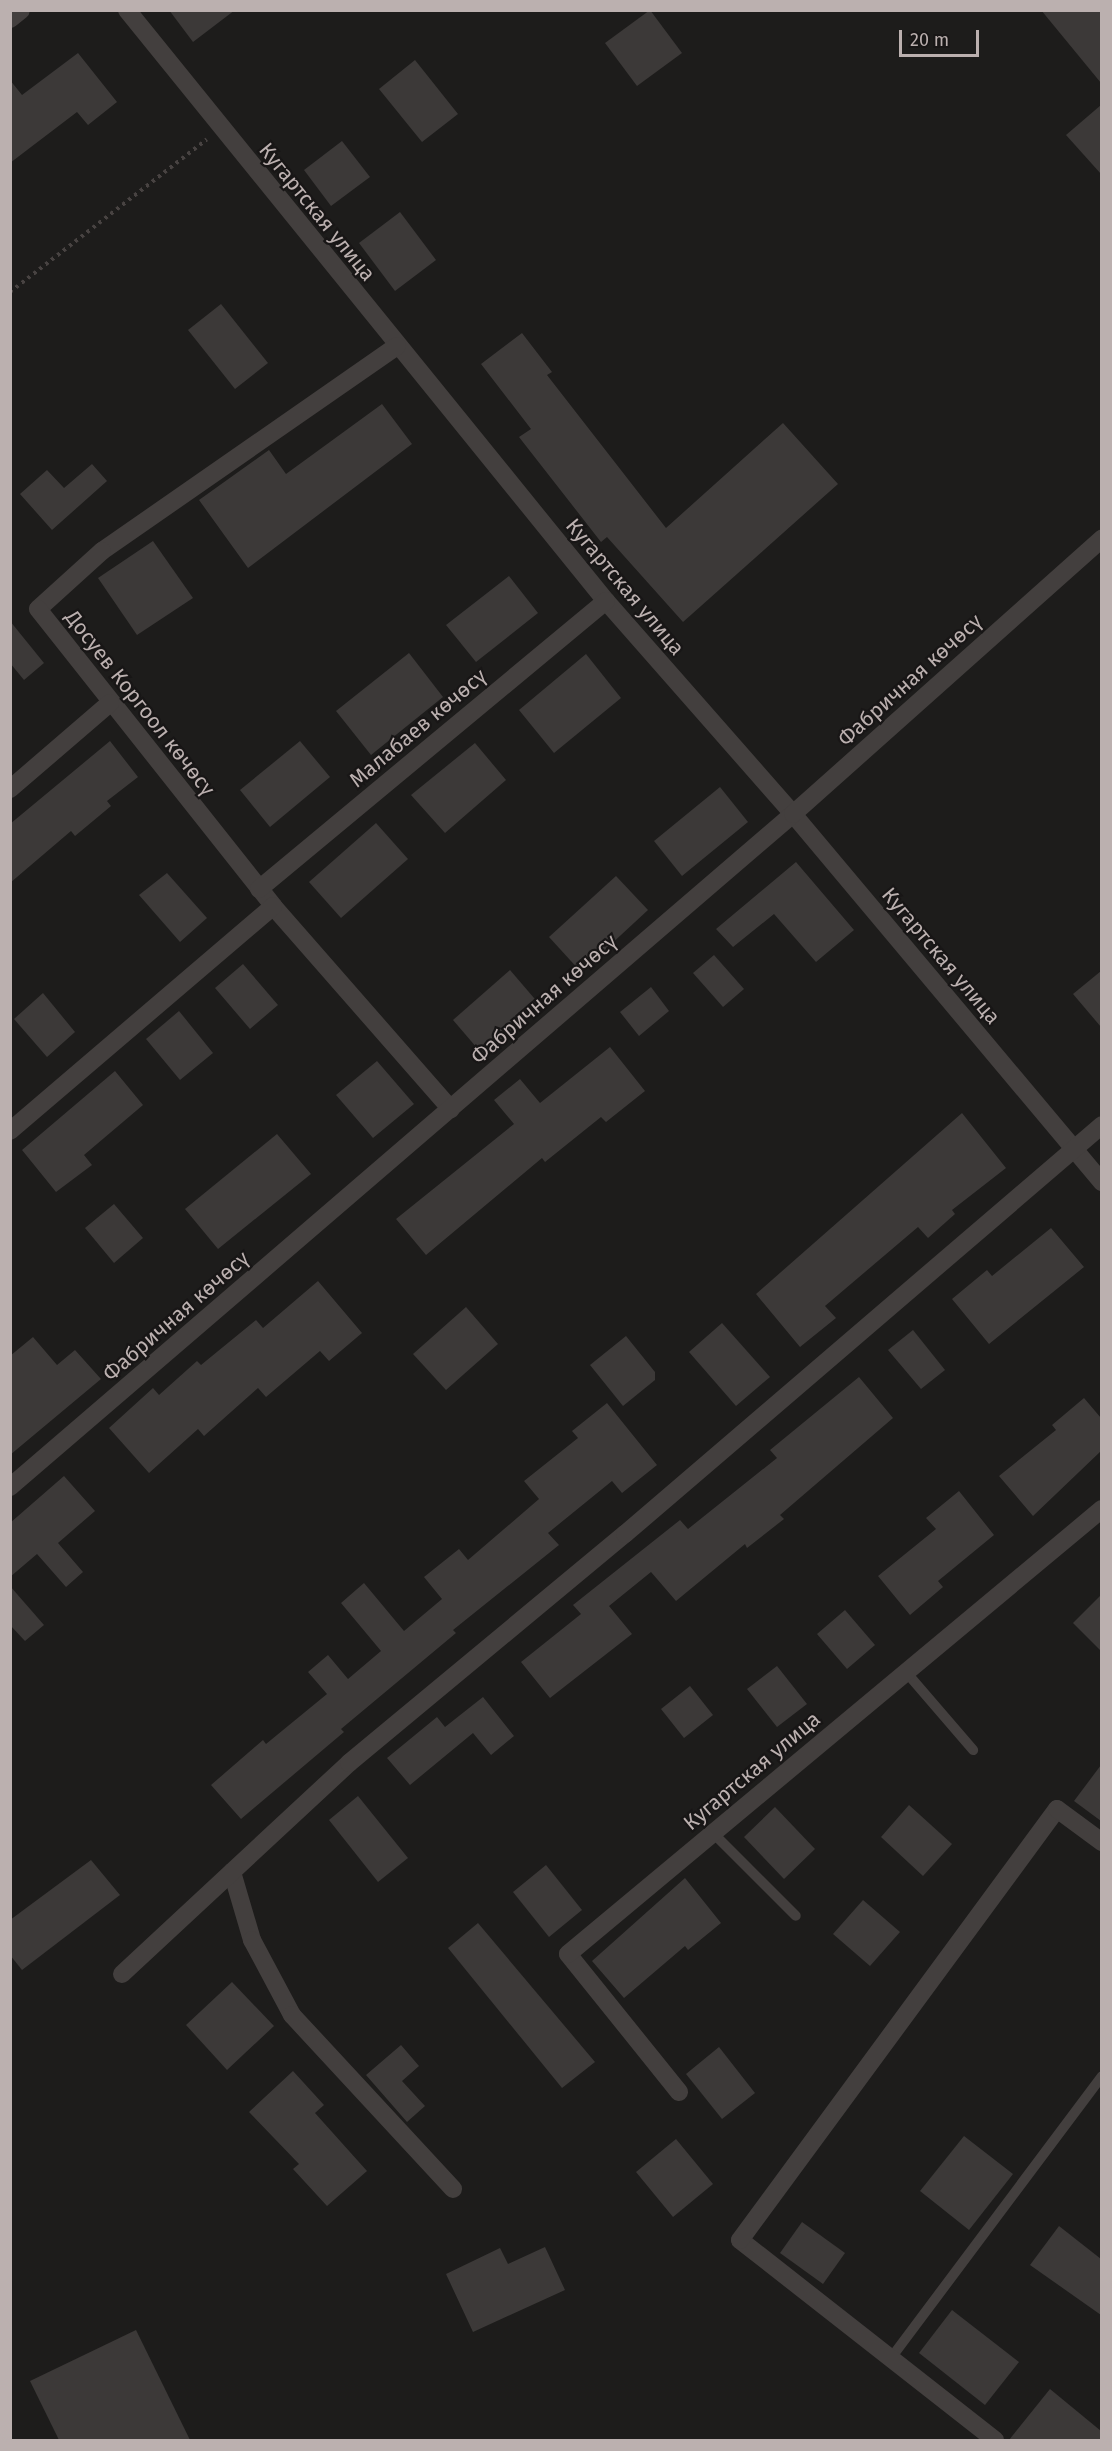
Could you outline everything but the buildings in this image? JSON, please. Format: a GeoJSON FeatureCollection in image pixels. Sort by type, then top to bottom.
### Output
{"type":"FeatureCollection","features":[{"type":"Feature","properties":{"kind":"street"},"geometry":{"type":"LineString","coordinates":[[10,19],[21,10]]}},
{"type":"Feature","properties":{"kind":"street","name":"Кугартская улица"},"geometry":{"type":"LineString","coordinates":[[127,10],[220,129],[606,602],[793,814],[1101,1182]]}},
{"type":"Feature","properties":{"kind":"street","name":"Досуев Коргоол көчөсү"},"geometry":{"type":"LineString","coordinates":[[397,346],[102,551],[38,609],[110,703],[273,906],[451,1109]]}},
{"type":"Feature","properties":{"kind":"street","name":"Фабричная көчөсү"},"geometry":{"type":"LineString","coordinates":[[10,1487],[793,814],[1101,539]]}},
{"type":"Feature","properties":{"kind":"street","name":"Малабаев көчөсү"},"geometry":{"type":"LineString","coordinates":[[259,889],[606,602]]}},
{"type":"Feature","properties":{"kind":"street"},"geometry":{"type":"LineString","coordinates":[[10,789],[110,703]]}},
{"type":"Feature","properties":{"kind":"street"},"geometry":{"type":"LineString","coordinates":[[10,1131],[273,906]]}},
{"type":"Feature","properties":{"kind":"street"},"geometry":{"type":"LineString","coordinates":[[122,1974],[349,1763],[625,1534],[1101,1125]]}},
{"type":"Feature","properties":{"kind":"street","name":"Кугартская улица"},"geometry":{"type":"LineString","coordinates":[[679,2092],[568,1953],[1101,1509]]}},
{"type":"Feature","properties":{"kind":"street"},"geometry":{"type":"LineString","coordinates":[[994,2440],[740,2240],[1057,1809],[1101,1842]]}},
{"type":"Feature","properties":{"kind":"street"},"geometry":{"type":"LineString","coordinates":[[232,1872],[252,1940],[292,2014],[453,2189]]}},
{"type":"Feature","properties":{"kind":"lane"},"geometry":{"type":"LineString","coordinates":[[906,1672],[973,1750]]}},
{"type":"Feature","properties":{"kind":"lane"},"geometry":{"type":"LineString","coordinates":[[713,1833],[796,1916]]}},
{"type":"Feature","properties":{"kind":"lane"},"geometry":{"type":"LineString","coordinates":[[891,2358],[1101,2076]]}},
{"type":"Feature","properties":{"kind":"path"},"geometry":{"type":"LineString","coordinates":[[10,292],[220,129]]}}]}
